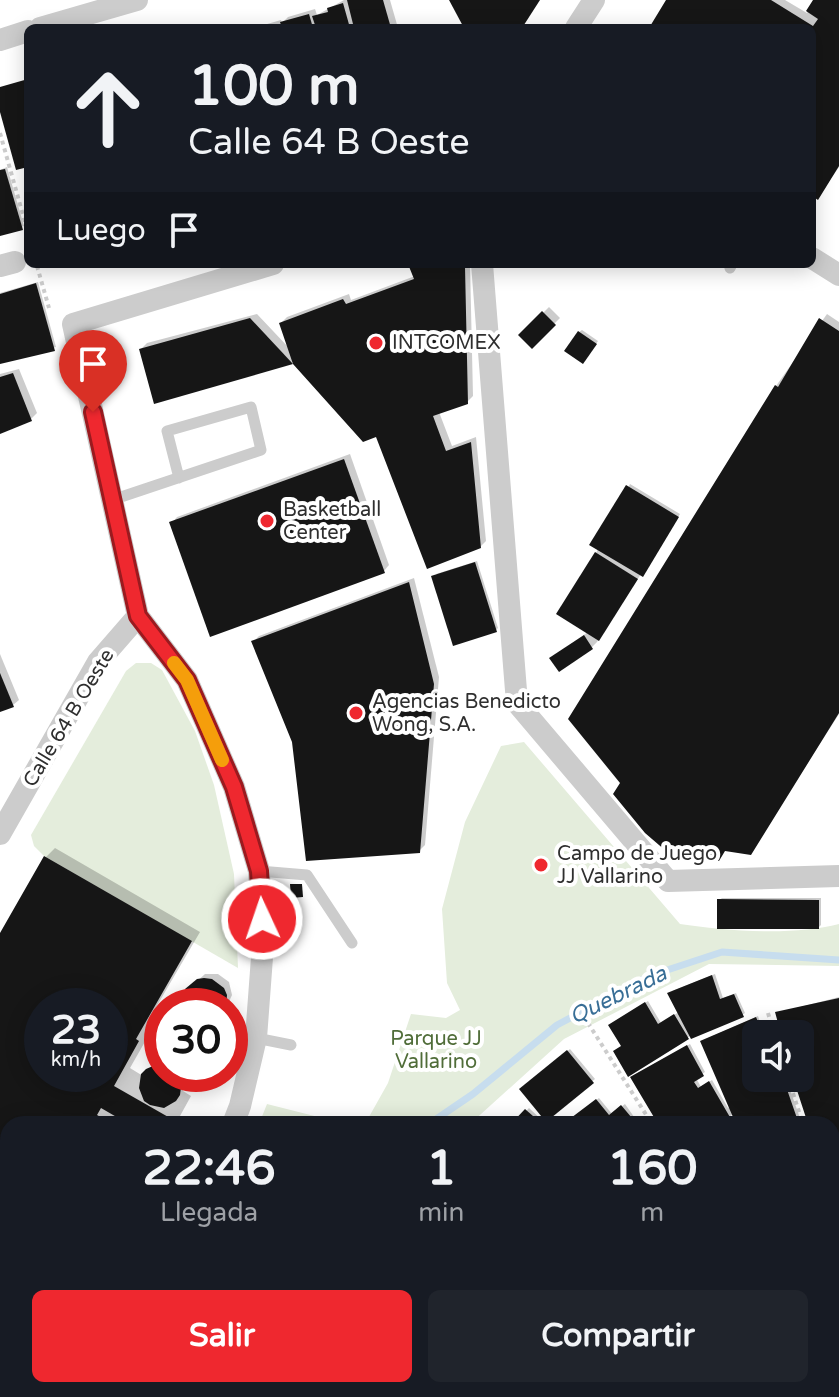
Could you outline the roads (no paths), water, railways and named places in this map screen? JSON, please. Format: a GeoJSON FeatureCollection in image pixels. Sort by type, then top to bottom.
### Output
{"type":"FeatureCollection","features":[{"type":"Feature","properties":{"kind":"street"},"geometry":{"type":"LineString","coordinates":[[579,24],[594,0]]}},
{"type":"Feature","properties":{"kind":"street"},"geometry":{"type":"LineString","coordinates":[[53,24],[131,1]]}},
{"type":"Feature","properties":{"kind":"street"},"geometry":{"type":"LineString","coordinates":[[0,40],[24,32]]}},
{"type":"Feature","properties":{"kind":"street"},"geometry":{"type":"LineString","coordinates":[[816,261],[839,275]]}},
{"type":"Feature","properties":{"kind":"street"},"geometry":{"type":"LineString","coordinates":[[236,1116],[256,1038],[263,944],[259,871],[234,787],[187,680],[138,616],[73,324],[260,268]]}},
{"type":"Feature","properties":{"kind":"street"},"geometry":{"type":"LineString","coordinates":[[482,268],[517,703],[668,881],[839,876]]}},
{"type":"Feature","properties":{"kind":"street","name":"Calle 64 B Oeste"},"geometry":{"type":"LineString","coordinates":[[0,834],[98,662],[138,616]]}},
{"type":"Feature","properties":{"kind":"lane"},"geometry":{"type":"LineString","coordinates":[[112,500],[179,478],[261,450],[251,407],[167,431],[179,478]]}},
{"type":"Feature","properties":{"kind":"lane"},"geometry":{"type":"LineString","coordinates":[[259,871],[307,875],[352,943]]}},
{"type":"Feature","properties":{"kind":"lane"},"geometry":{"type":"LineString","coordinates":[[256,1038],[291,1045]]}},
{"type":"Feature","properties":{"kind":"waterway","name":"Quebrada"},"geometry":{"type":"LineString","coordinates":[[441,1116],[473,1094],[557,1025],[649,976],[722,952],[839,960]]}},
{"type":"Feature","properties":{"kind":"place","name":"INTCOMEX"},"geometry":{"type":"Point","coordinates":[376,343]}},
{"type":"Feature","properties":{"kind":"place","name":"Basketball Center"},"geometry":{"type":"Point","coordinates":[267,521]}},
{"type":"Feature","properties":{"kind":"place","name":"Agencias Benedicto Wong, S.A."},"geometry":{"type":"Point","coordinates":[356,713]}},
{"type":"Feature","properties":{"kind":"place","name":"Campo de Juego JJ Vallarino"},"geometry":{"type":"Point","coordinates":[541,865]}},
{"type":"Feature","properties":{"kind":"park label","name":"Parque JJ Vallarino"},"geometry":{"type":"Point","coordinates":[436,1050]}}]}
